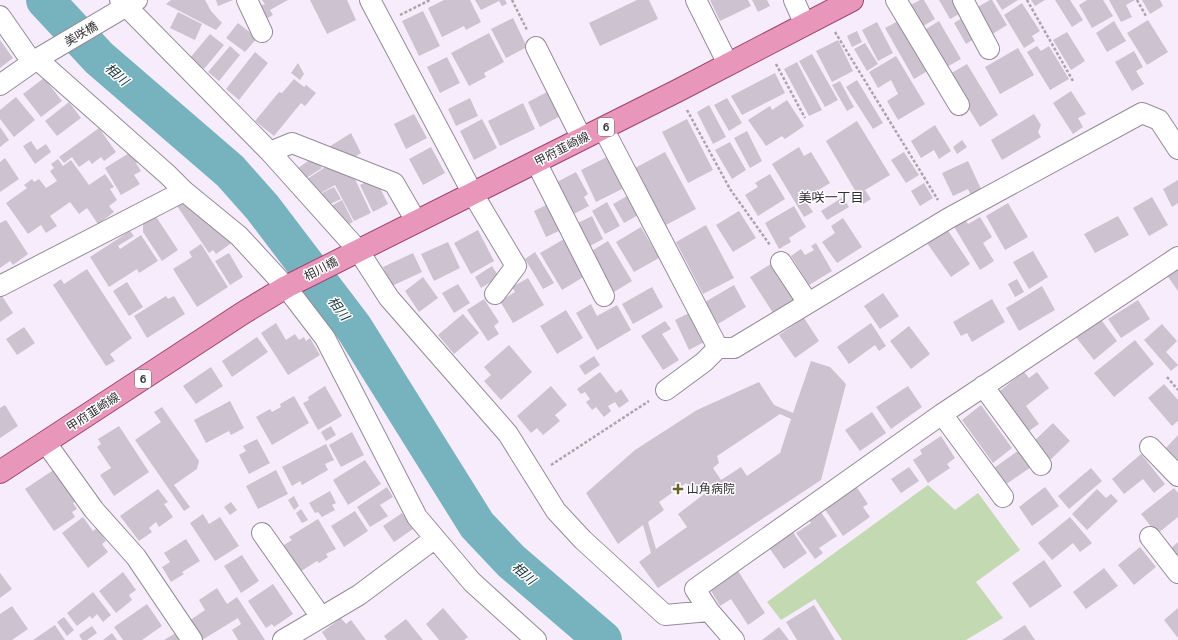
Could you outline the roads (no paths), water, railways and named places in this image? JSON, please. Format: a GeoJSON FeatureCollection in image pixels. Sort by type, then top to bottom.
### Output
{"type":"FeatureCollection","features":[{"type":"Feature","properties":{"kind":"main road","name":"甲府韮崎線"},"geometry":{"type":"LineString","coordinates":[[357,251],[677,91],[852,0]]}},
{"type":"Feature","properties":{"kind":"main road","name":"相川橋"},"geometry":{"type":"LineString","coordinates":[[286,287],[357,251]]}},
{"type":"Feature","properties":{"kind":"main road","name":"甲府韮崎線"},"geometry":{"type":"LineString","coordinates":[[0,472],[242,313],[286,287]]}},
{"type":"Feature","properties":{"kind":"street"},"geometry":{"type":"LineString","coordinates":[[247,0],[262,32]]}},
{"type":"Feature","properties":{"kind":"street"},"geometry":{"type":"LineString","coordinates":[[370,0],[473,194],[516,266],[495,294]]}},
{"type":"Feature","properties":{"kind":"street"},"geometry":{"type":"LineString","coordinates":[[696,0],[728,64]]}},
{"type":"Feature","properties":{"kind":"street"},"geometry":{"type":"LineString","coordinates":[[794,0],[805,25]]}},
{"type":"Feature","properties":{"kind":"street"},"geometry":{"type":"LineString","coordinates":[[896,0],[959,105]]}},
{"type":"Feature","properties":{"kind":"street"},"geometry":{"type":"LineString","coordinates":[[963,0],[989,49]]}},
{"type":"Feature","properties":{"kind":"street"},"geometry":{"type":"LineString","coordinates":[[127,4],[270,152],[357,251],[390,298],[508,434],[556,511],[583,540],[665,615],[709,611]]}},
{"type":"Feature","properties":{"kind":"street","name":"美咲橋"},"geometry":{"type":"LineString","coordinates":[[0,85],[34,61],[127,4]]}},
{"type":"Feature","properties":{"kind":"street"},"geometry":{"type":"LineString","coordinates":[[0,16],[34,61],[168,175],[184,191],[239,236],[286,287],[325,338],[417,518],[472,582],[536,640]]}},
{"type":"Feature","properties":{"kind":"street"},"geometry":{"type":"LineString","coordinates":[[536,47],[582,138]]}},
{"type":"Feature","properties":{"kind":"street"},"geometry":{"type":"LineString","coordinates":[[666,390],[704,362],[718,348],[734,348],[949,218],[1142,113],[1159,120],[1178,149]]}},
{"type":"Feature","properties":{"kind":"street"},"geometry":{"type":"LineString","coordinates":[[603,128],[718,348]]}},
{"type":"Feature","properties":{"kind":"street"},"geometry":{"type":"LineString","coordinates":[[270,152],[292,143],[394,184],[416,221]]}},
{"type":"Feature","properties":{"kind":"street"},"geometry":{"type":"LineString","coordinates":[[536,162],[604,296]]}},
{"type":"Feature","properties":{"kind":"street"},"geometry":{"type":"LineString","coordinates":[[0,286],[184,191]]}},
{"type":"Feature","properties":{"kind":"street"},"geometry":{"type":"LineString","coordinates":[[734,640],[709,611],[695,589],[942,414],[1178,257]]}},
{"type":"Feature","properties":{"kind":"street"},"geometry":{"type":"LineString","coordinates":[[781,262],[808,303]]}},
{"type":"Feature","properties":{"kind":"street"},"geometry":{"type":"LineString","coordinates":[[983,386],[1041,465]]}},
{"type":"Feature","properties":{"kind":"street"},"geometry":{"type":"LineString","coordinates":[[942,414],[1003,497]]}},
{"type":"Feature","properties":{"kind":"street"},"geometry":{"type":"LineString","coordinates":[[46,443],[94,510],[136,558],[192,640]]}},
{"type":"Feature","properties":{"kind":"street"},"geometry":{"type":"LineString","coordinates":[[1150,446],[1178,476]]}},
{"type":"Feature","properties":{"kind":"street"},"geometry":{"type":"LineString","coordinates":[[262,534],[321,617]]}},
{"type":"Feature","properties":{"kind":"street"},"geometry":{"type":"LineString","coordinates":[[1150,537],[1178,573]]}},
{"type":"Feature","properties":{"kind":"street"},"geometry":{"type":"LineString","coordinates":[[283,640],[359,595],[434,539]]}},
{"type":"Feature","properties":{"kind":"waterway","name":"相川"},"geometry":{"type":"LineString","coordinates":[[45,0],[99,58],[230,171],[262,207],[354,328],[477,525],[511,561],[603,640]]}},
{"type":"Feature","properties":{"kind":"place","name":"山角病院"},"geometry":{"type":"Point","coordinates":[678,489]}},
{"type":"Feature","properties":{"kind":"district","name":"美咲一丁目"},"geometry":{"type":"Point","coordinates":[831,197]}}]}
